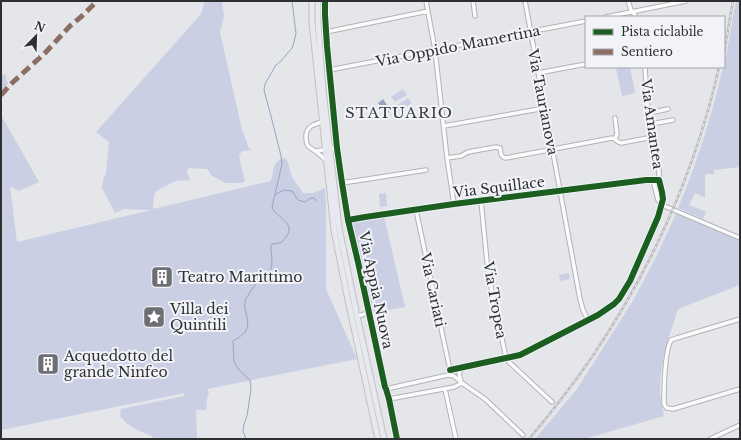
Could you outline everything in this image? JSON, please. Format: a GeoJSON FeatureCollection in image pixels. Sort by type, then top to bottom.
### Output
{"type":"FeatureCollection","features":[{"type":"Feature","properties":{"kind":"main road","name":"Via Appia Nuova"},"geometry":{"type":"LineString","coordinates":[[312,1],[312,22],[322,122],[340,232],[384,439]]}},
{"type":"Feature","properties":{"kind":"main road","name":"Via Appia Nuova"},"geometry":{"type":"LineString","coordinates":[[318,1],[327,149],[326,161],[335,239],[378,439]]}},
{"type":"Feature","properties":{"kind":"street","name":"Via Appia Nuova"},"geometry":{"type":"LineString","coordinates":[[325,1],[329,70],[337,148],[348,220],[397,439]]}},
{"type":"Feature","properties":{"kind":"street"},"geometry":{"type":"LineString","coordinates":[[426,1],[436,50],[447,158],[454,204]]}},
{"type":"Feature","properties":{"kind":"street"},"geometry":{"type":"LineString","coordinates":[[473,1],[475,16]]}},
{"type":"Feature","properties":{"kind":"street","name":"Via Taurianova"},"geometry":{"type":"LineString","coordinates":[[525,1],[580,299],[588,320]]}},
{"type":"Feature","properties":{"kind":"street"},"geometry":{"type":"LineString","coordinates":[[628,1],[632,12],[635,16]]}},
{"type":"Feature","properties":{"kind":"street"},"geometry":{"type":"LineString","coordinates":[[611,16],[686,1]]}},
{"type":"Feature","properties":{"kind":"street"},"geometry":{"type":"LineString","coordinates":[[326,32],[428,11]]}},
{"type":"Feature","properties":{"kind":"street","name":"Via Oppido Mamertina"},"geometry":{"type":"LineString","coordinates":[[329,70],[585,21]]}},
{"type":"Feature","properties":{"kind":"street"},"geometry":{"type":"LineString","coordinates":[[538,73],[585,64]]}},
{"type":"Feature","properties":{"kind":"street","name":"Via Amantea"},"geometry":{"type":"LineString","coordinates":[[644,68],[646,94],[662,192],[662,204]]}},
{"type":"Feature","properties":{"kind":"street"},"geometry":{"type":"LineString","coordinates":[[444,126],[545,108]]}},
{"type":"Feature","properties":{"kind":"street"},"geometry":{"type":"LineString","coordinates":[[649,113],[668,110]]}},
{"type":"Feature","properties":{"kind":"street"},"geometry":{"type":"LineString","coordinates":[[615,118],[618,134],[615,139]]}},
{"type":"Feature","properties":{"kind":"street"},"geometry":{"type":"LineString","coordinates":[[651,124],[674,120]]}},
{"type":"Feature","properties":{"kind":"street"},"geometry":{"type":"LineString","coordinates":[[322,122],[311,126],[306,133],[309,147],[326,161]]}},
{"type":"Feature","properties":{"kind":"street"},"geometry":{"type":"LineString","coordinates":[[447,158],[461,156],[468,152],[496,147],[500,148],[502,156],[505,158],[612,138],[621,143],[653,137]]}},
{"type":"Feature","properties":{"kind":"street"},"geometry":{"type":"LineString","coordinates":[[315,151],[337,148]]}},
{"type":"Feature","properties":{"kind":"street"},"geometry":{"type":"LineString","coordinates":[[342,183],[426,170]]}},
{"type":"Feature","properties":{"kind":"street","name":"Via Squillace"},"geometry":{"type":"LineString","coordinates":[[348,220],[454,204],[481,202],[647,180],[659,180]]}},
{"type":"Feature","properties":{"kind":"street"},"geometry":{"type":"LineString","coordinates":[[652,180],[658,200],[662,204],[740,238]]}},
{"type":"Feature","properties":{"kind":"street","name":"Via Tropea"},"geometry":{"type":"LineString","coordinates":[[481,202],[488,272],[506,358],[552,402]]}},
{"type":"Feature","properties":{"kind":"street"},"geometry":{"type":"LineString","coordinates":[[448,375],[450,370],[525,353],[609,308],[619,299],[630,281],[656,224],[662,204]]}},
{"type":"Feature","properties":{"kind":"street","name":"Via Cariati"},"geometry":{"type":"LineString","coordinates":[[416,210],[450,370]]}},
{"type":"Feature","properties":{"kind":"street"},"geometry":{"type":"LineString","coordinates":[[357,316],[369,313]]}},
{"type":"Feature","properties":{"kind":"street"},"geometry":{"type":"LineString","coordinates":[[740,320],[672,340],[669,346],[665,368],[664,404],[667,408],[673,408],[740,389]]}},
{"type":"Feature","properties":{"kind":"street"},"geometry":{"type":"LineString","coordinates":[[462,383],[459,373],[463,367]]}},
{"type":"Feature","properties":{"kind":"street"},"geometry":{"type":"LineString","coordinates":[[386,389],[448,375],[454,376],[485,399],[522,435]]}},
{"type":"Feature","properties":{"kind":"street"},"geometry":{"type":"LineString","coordinates":[[389,399],[445,389],[462,383]]}},
{"type":"Feature","properties":{"kind":"street"},"geometry":{"type":"LineString","coordinates":[[445,389],[456,439]]}},
{"type":"Feature","properties":{"kind":"street"},"geometry":{"type":"LineString","coordinates":[[710,439],[740,425]]}},
{"type":"Feature","properties":{"kind":"shaded area","name":"Villa dei Quintili"},"geometry":{"type":"Polygon","coordinates":[[[205,1],[222,1],[224,16],[220,32],[242,130],[249,148],[253,150],[242,151],[239,156],[245,181],[242,183],[225,183],[212,176],[207,169],[188,168],[187,172],[190,180],[176,181],[156,191],[153,209],[271,181],[275,164],[284,158],[287,160],[292,177],[303,193],[313,193],[325,188],[326,289],[357,359],[207,389],[209,392],[206,410],[196,410],[197,439],[153,439],[152,436],[130,426],[120,416],[121,409],[184,396],[185,393],[1,430],[1,115],[39,182],[19,191],[10,186],[17,242],[151,210],[124,209],[115,213],[102,188],[103,179],[106,173],[109,142],[96,132],[201,14],[205,1]]]}},
{"type":"Feature","properties":{"kind":"shaded area"},"geometry":{"type":"Polygon","coordinates":[[[736,1],[740,1],[740,167],[714,170],[714,174],[705,174],[705,198],[695,193],[689,205],[706,212],[703,219],[678,208],[704,139],[723,68],[725,68],[736,1]]]}},
{"type":"Feature","properties":{"kind":"shaded area"},"geometry":{"type":"Polygon","coordinates":[[[616,68],[630,68],[635,93],[622,96],[616,68]]]}},
{"type":"Feature","properties":{"kind":"shaded area"},"geometry":{"type":"Polygon","coordinates":[[[5,74],[8,84],[1,91],[1,76],[5,74]]]}},
{"type":"Feature","properties":{"kind":"shaded area"},"geometry":{"type":"Polygon","coordinates":[[[403,89],[407,95],[395,102],[391,97],[403,89]]]}},
{"type":"Feature","properties":{"kind":"shaded area"},"geometry":{"type":"Polygon","coordinates":[[[408,98],[412,103],[400,111],[397,105],[408,98]]]}},
{"type":"Feature","properties":{"kind":"shaded area"},"geometry":{"type":"Polygon","coordinates":[[[386,193],[387,206],[380,207],[379,194],[386,193]]]}},
{"type":"Feature","properties":{"kind":"shaded area"},"geometry":{"type":"Polygon","coordinates":[[[677,212],[740,241],[740,285],[678,309],[665,351],[661,372],[660,394],[664,416],[584,439],[535,439],[577,389],[634,299],[677,212]]]}},
{"type":"Feature","properties":{"kind":"shaded area"},"geometry":{"type":"Polygon","coordinates":[[[384,216],[405,307],[372,313],[352,221],[384,216]]]}},
{"type":"Feature","properties":{"kind":"shaded area"},"geometry":{"type":"Polygon","coordinates":[[[569,273],[570,279],[560,281],[559,275],[569,273]]]}},
{"type":"Feature","properties":{"kind":"water"},"geometry":{"type":"Polygon","coordinates":[[[383,99],[391,111],[386,114],[378,103],[383,99]]]}},
{"type":"Feature","properties":{"kind":"waterway"},"geometry":{"type":"LineString","coordinates":[[246,439],[243,431],[251,389],[250,380],[239,370],[234,362],[233,341],[241,336],[247,328],[248,320],[245,307],[246,298],[256,284],[266,277],[271,271],[272,244],[281,242],[289,232],[289,228],[285,221],[274,211],[272,207],[282,164],[264,90],[265,84],[276,65],[292,48],[294,42],[296,33],[292,1]]}},
{"type":"Feature","properties":{"kind":"waterway"},"geometry":{"type":"LineString","coordinates":[[276,194],[284,190],[292,191],[298,200],[305,202],[311,198],[314,198],[317,201]]}},
{"type":"Feature","properties":{"kind":"railway"},"geometry":{"type":"LineString","coordinates":[[725,47],[733,1]]}},
{"type":"Feature","properties":{"kind":"railway"},"geometry":{"type":"LineString","coordinates":[[529,439],[592,357],[634,289],[652,254],[669,218],[698,144],[719,68]]}},
{"type":"Feature","properties":{"kind":"marked path"},"geometry":{"type":"LineString","coordinates":[[1,95],[97,1]]}},
{"type":"Feature","properties":{"kind":"cycle path"},"geometry":{"type":"LineString","coordinates":[[325,1],[327,46],[337,148],[348,220],[397,439]]}},
{"type":"Feature","properties":{"kind":"cycle path"},"geometry":{"type":"LineString","coordinates":[[348,220],[454,204],[646,180],[659,180],[663,199],[658,217],[630,281],[619,299],[614,304],[598,315],[520,355],[450,370]]}},
{"type":"Feature","properties":{"kind":"place","name":"Teatro Marittimo"},"geometry":{"type":"Point","coordinates":[162,277]}},
{"type":"Feature","properties":{"kind":"place","name":"Villa dei Quintili"},"geometry":{"type":"Point","coordinates":[154,317]}},
{"type":"Feature","properties":{"kind":"place","name":"Acquedotto del grande Ninfeo"},"geometry":{"type":"Point","coordinates":[48,364]}},
{"type":"Feature","properties":{"kind":"district","name":"STATUARIO"},"geometry":{"type":"Point","coordinates":[399,113]}}]}
